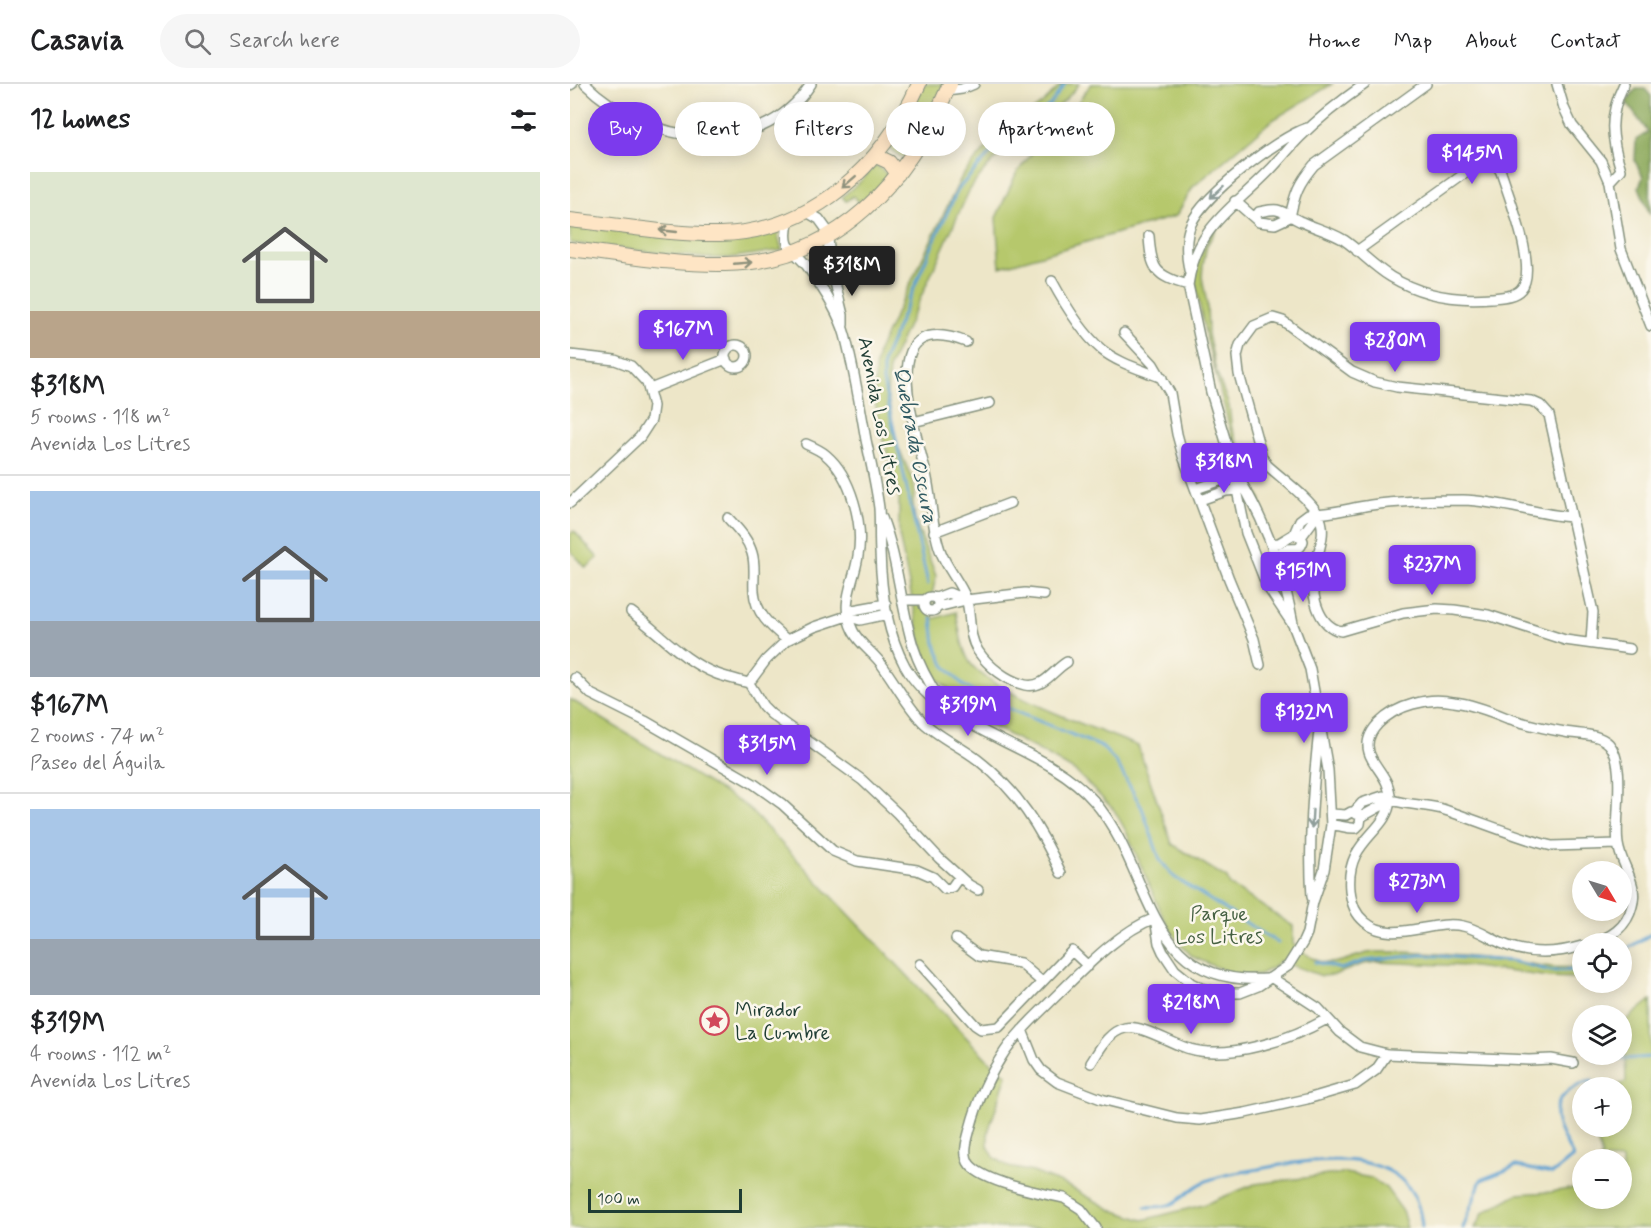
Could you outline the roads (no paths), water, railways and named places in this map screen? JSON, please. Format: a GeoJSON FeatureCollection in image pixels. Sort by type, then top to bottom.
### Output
{"type":"FeatureCollection","features":[{"type":"Feature","properties":{"kind":"main road"},"geometry":{"type":"LineString","coordinates":[[570,220],[720,234],[760,229],[789,220],[807,212],[848,184],[876,156],[897,125],[919,84]]}},
{"type":"Feature","properties":{"kind":"main road"},"geometry":{"type":"LineString","coordinates":[[570,249],[723,264],[750,262],[795,252],[829,237],[863,213],[898,174],[924,135],[949,87]]}},
{"type":"Feature","properties":{"kind":"main road"},"geometry":{"type":"LineString","coordinates":[[876,156],[890,162],[898,174]]}},
{"type":"Feature","properties":{"kind":"street"},"geometry":{"type":"LineString","coordinates":[[585,84],[613,106],[633,117],[675,132],[705,138],[743,134],[771,122],[794,105],[811,84]]}},
{"type":"Feature","properties":{"kind":"street"},"geometry":{"type":"LineString","coordinates":[[949,87],[962,89],[974,84]]}},
{"type":"Feature","properties":{"kind":"street","name":"Avenida Los Litres"},"geometry":{"type":"LineString","coordinates":[[1293,625],[1272,594],[1252,551],[1241,512],[1235,472],[1211,392],[1188,285],[1197,251],[1210,228],[1310,128],[1365,84]]}},
{"type":"Feature","properties":{"kind":"street"},"geometry":{"type":"LineString","coordinates":[[1290,216],[1300,181],[1314,165],[1426,84]]}},
{"type":"Feature","properties":{"kind":"street"},"geometry":{"type":"LineString","coordinates":[[1610,183],[1621,170],[1615,152],[1611,124],[1616,101],[1624,84]]}},
{"type":"Feature","properties":{"kind":"street"},"geometry":{"type":"LineString","coordinates":[[1558,85],[1564,108],[1572,125],[1601,161],[1610,183],[1621,249],[1651,327]]}},
{"type":"Feature","properties":{"kind":"street","name":"Avenida Los Litres"},"geometry":{"type":"LineString","coordinates":[[1190,272],[1186,254],[1190,225],[1211,198],[1288,136],[1310,128]]}},
{"type":"Feature","properties":{"kind":"street"},"geometry":{"type":"LineString","coordinates":[[1258,159],[1266,160],[1269,165],[1268,172]]}},
{"type":"Feature","properties":{"kind":"street"},"geometry":{"type":"LineString","coordinates":[[1235,201],[1255,217],[1259,212],[1274,210],[1344,240],[1357,251],[1392,278],[1418,290],[1446,297],[1476,299],[1513,295],[1522,289],[1527,275],[1526,255],[1501,172],[1496,165],[1487,162],[1478,164],[1357,251]]}},
{"type":"Feature","properties":{"kind":"street"},"geometry":{"type":"LineString","coordinates":[[807,212],[824,224],[829,237]]}},
{"type":"Feature","properties":{"kind":"street","name":"Avenida Los Litres"},"geometry":{"type":"LineString","coordinates":[[789,220],[787,239],[813,275],[843,331]]}},
{"type":"Feature","properties":{"kind":"street"},"geometry":{"type":"LineString","coordinates":[[1149,236],[1151,259],[1154,265],[1168,278],[1188,285]]}},
{"type":"Feature","properties":{"kind":"street"},"geometry":{"type":"LineString","coordinates":[[1188,236],[1197,243],[1204,241]]}},
{"type":"Feature","properties":{"kind":"street","name":"Avenida Los Litres"},"geometry":{"type":"LineString","coordinates":[[829,237],[831,266],[843,315],[843,331],[854,376],[879,509],[881,571],[887,609],[898,652],[917,683],[945,707],[964,721],[1055,768],[1086,792],[1112,827],[1155,918],[1165,935],[1178,950],[1201,968],[1227,978],[1246,981],[1270,979]]}},
{"type":"Feature","properties":{"kind":"street"},"geometry":{"type":"LineString","coordinates":[[813,275],[823,273],[831,266]]}},
{"type":"Feature","properties":{"kind":"street"},"geometry":{"type":"LineString","coordinates":[[1052,281],[1069,310],[1102,349],[1118,359],[1162,378]]}},
{"type":"Feature","properties":{"kind":"street"},"geometry":{"type":"LineString","coordinates":[[1591,642],[1593,612],[1549,416],[1540,405],[1531,401],[1397,387],[1374,382],[1341,365],[1283,321],[1273,318],[1254,326],[1240,345],[1237,356],[1239,374],[1262,457],[1267,465],[1318,514],[1322,543],[1314,573],[1315,596],[1324,621],[1335,630],[1341,631],[1402,613],[1454,609],[1488,615],[1565,640],[1630,649]]}},
{"type":"Feature","properties":{"kind":"street"},"geometry":{"type":"LineString","coordinates":[[1124,333],[1146,356],[1170,393],[1177,434],[1233,590],[1254,639],[1260,665]]}},
{"type":"Feature","properties":{"kind":"street"},"geometry":{"type":"LineString","coordinates":[[966,342],[949,337],[929,336],[921,339],[915,345],[909,364],[907,386],[927,479],[934,532],[944,560],[966,600],[974,644],[989,664],[1006,677],[1022,684],[1037,685],[1067,662]]}},
{"type":"Feature","properties":{"kind":"street"},"geometry":{"type":"LineString","coordinates":[[570,355],[623,362],[638,371],[650,389],[652,413],[644,432],[570,503]]}},
{"type":"Feature","properties":{"kind":"street"},"geometry":{"type":"LineString","coordinates":[[650,389],[726,359]]}},
{"type":"Feature","properties":{"kind":"street"},"geometry":{"type":"LineString","coordinates":[[913,422],[990,403]]}},
{"type":"Feature","properties":{"kind":"street"},"geometry":{"type":"LineString","coordinates":[[806,444],[825,454],[836,465],[847,485],[856,515],[860,541],[859,553],[846,603],[847,616],[860,641],[878,659],[917,715],[939,735],[985,766],[1016,797],[1046,841],[1061,873]]}},
{"type":"Feature","properties":{"kind":"street"},"geometry":{"type":"LineString","coordinates":[[1196,489],[1225,479],[1235,472]]}},
{"type":"Feature","properties":{"kind":"street","name":"Avenida Los Litres"},"geometry":{"type":"LineString","coordinates":[[1155,918],[1159,943],[1163,952],[1174,969],[1191,983],[1211,991],[1231,993],[1249,991],[1288,966],[1298,952],[1307,933],[1313,902],[1324,870],[1331,825],[1328,770],[1310,669],[1293,625],[1286,587],[1271,544],[1255,507],[1235,472]]}},
{"type":"Feature","properties":{"kind":"street"},"geometry":{"type":"LineString","coordinates":[[1200,500],[1226,491],[1237,490]]}},
{"type":"Feature","properties":{"kind":"street"},"geometry":{"type":"LineString","coordinates":[[1297,535],[1300,520],[1308,514],[1372,505],[1462,500],[1495,502],[1571,517]]}},
{"type":"Feature","properties":{"kind":"street"},"geometry":{"type":"LineString","coordinates":[[934,532],[1010,503]]}},
{"type":"Feature","properties":{"kind":"street"},"geometry":{"type":"LineString","coordinates":[[1241,512],[1246,507],[1255,507]]}},
{"type":"Feature","properties":{"kind":"street","name":"Avenida Los Litres"},"geometry":{"type":"LineString","coordinates":[[879,509],[889,535],[913,648],[945,707]]}},
{"type":"Feature","properties":{"kind":"street"},"geometry":{"type":"LineString","coordinates":[[728,518],[740,531],[752,551],[754,591],[760,612],[787,640]]}},
{"type":"Feature","properties":{"kind":"street"},"geometry":{"type":"LineString","coordinates":[[1271,544],[1297,535]]}},
{"type":"Feature","properties":{"kind":"street"},"geometry":{"type":"LineString","coordinates":[[1275,555],[1287,549],[1297,550],[1301,547],[1303,541],[1297,535]]}},
{"type":"Feature","properties":{"kind":"street"},"geometry":{"type":"LineString","coordinates":[[881,571],[889,569],[897,571]]}},
{"type":"Feature","properties":{"kind":"street"},"geometry":{"type":"LineString","coordinates":[[1272,594],[1282,592],[1286,587]]}},
{"type":"Feature","properties":{"kind":"street"},"geometry":{"type":"LineString","coordinates":[[903,600],[925,605],[933,610],[937,603],[1024,593],[1044,595]]}},
{"type":"Feature","properties":{"kind":"street"},"geometry":{"type":"LineString","coordinates":[[905,612],[925,605]]}},
{"type":"Feature","properties":{"kind":"street"},"geometry":{"type":"LineString","coordinates":[[749,683],[766,660],[787,640],[814,627],[847,616],[860,620],[887,609]]}},
{"type":"Feature","properties":{"kind":"street"},"geometry":{"type":"LineString","coordinates":[[631,612],[668,643],[701,666],[716,674],[749,683],[763,706],[771,714],[862,780],[959,877],[978,890]]}},
{"type":"Feature","properties":{"kind":"street"},"geometry":{"type":"LineString","coordinates":[[898,652],[907,652],[913,648]]}},
{"type":"Feature","properties":{"kind":"street"},"geometry":{"type":"LineString","coordinates":[[575,678],[591,694],[645,721],[754,784],[782,804],[826,846],[839,855],[868,864],[917,870],[933,877],[945,889],[954,885],[959,877]]}},
{"type":"Feature","properties":{"kind":"street"},"geometry":{"type":"LineString","coordinates":[[1572,948],[1549,952],[1531,952],[1509,946],[1463,926],[1443,924],[1387,932],[1365,923],[1352,902],[1348,876],[1358,848],[1384,817],[1390,801],[1387,782],[1368,750],[1369,740],[1375,728],[1391,714],[1410,705],[1432,701],[1455,702],[1544,728],[1598,737],[1609,744],[1616,758],[1619,799],[1618,844],[1634,892],[1627,919],[1614,933]]}},
{"type":"Feature","properties":{"kind":"street","name":"Avenida Los Litres"},"geometry":{"type":"LineString","coordinates":[[1313,902],[1310,869],[1313,769],[1320,721]]}},
{"type":"Feature","properties":{"kind":"street"},"geometry":{"type":"LineString","coordinates":[[1313,769],[1320,767],[1328,770]]}},
{"type":"Feature","properties":{"kind":"street"},"geometry":{"type":"LineString","coordinates":[[1331,814],[1358,814],[1390,801],[1417,803],[1552,846],[1618,844]]}},
{"type":"Feature","properties":{"kind":"street"},"geometry":{"type":"LineString","coordinates":[[1331,825],[1356,828],[1360,824],[1358,814]]}},
{"type":"Feature","properties":{"kind":"street"},"geometry":{"type":"LineString","coordinates":[[1310,869],[1317,872],[1324,870]]}},
{"type":"Feature","properties":{"kind":"street"},"geometry":{"type":"LineString","coordinates":[[1096,1228],[1081,1209],[1064,1198],[1005,1184],[978,1170],[970,1164],[966,1156],[969,1134],[983,1092],[993,1071],[1007,1048],[1022,1030],[1106,949],[1155,918]]}},
{"type":"Feature","properties":{"kind":"street"},"geometry":{"type":"LineString","coordinates":[[956,939],[979,956],[1020,963],[1042,982]]}},
{"type":"Feature","properties":{"kind":"street"},"geometry":{"type":"LineString","coordinates":[[920,964],[981,1029],[999,1027],[1072,951],[1088,966]]}},
{"type":"Feature","properties":{"kind":"street"},"geometry":{"type":"LineString","coordinates":[[1270,979],[1318,1008],[1340,1032],[1360,1047],[1387,1054],[1551,1059],[1572,1063]]}},
{"type":"Feature","properties":{"kind":"street"},"geometry":{"type":"LineString","coordinates":[[1091,1063],[1105,1040],[1115,1032],[1127,1027],[1139,1029],[1188,1049],[1202,1052],[1226,1052],[1281,1040],[1327,1019]]}},
{"type":"Feature","properties":{"kind":"street"},"geometry":{"type":"LineString","coordinates":[[1022,1030],[1034,1060],[1041,1070],[1057,1082],[1101,1099],[1177,1118],[1200,1120],[1245,1113],[1355,1085],[1376,1070],[1387,1054]]}},
{"type":"Feature","properties":{"kind":"waterway","name":"Quebrada Oscura"},"geometry":{"type":"LineString","coordinates":[[928,584],[883,381],[883,361],[958,189],[996,147],[1050,105],[1065,84]]}},
{"type":"Feature","properties":{"kind":"waterway","name":"Quebrada Oscura"},"geometry":{"type":"LineString","coordinates":[[932,618],[935,643],[944,665],[963,685],[988,700],[1102,747],[1116,762],[1142,808],[1160,860],[1174,877],[1278,943]]}},
{"type":"Feature","properties":{"kind":"waterway","name":"Quebrada Oscura"},"geometry":{"type":"LineString","coordinates":[[1632,946],[1651,934]]}},
{"type":"Feature","properties":{"kind":"waterway","name":"Quebrada Oscura"},"geometry":{"type":"LineString","coordinates":[[1315,962],[1341,969],[1364,961],[1422,955],[1512,961],[1551,971],[1572,970]]}},
{"type":"Feature","properties":{"kind":"waterway"},"geometry":{"type":"LineString","coordinates":[[1632,1058],[1651,1057]]}},
{"type":"Feature","properties":{"kind":"waterway"},"geometry":{"type":"LineString","coordinates":[[1463,1228],[1481,1180],[1516,1166],[1552,1174],[1573,1157],[1558,1126],[1556,1114],[1560,1100],[1572,1089]]}},
{"type":"Feature","properties":{"kind":"waterway"},"geometry":{"type":"LineString","coordinates":[[1145,1207],[1169,1205],[1198,1185],[1224,1175],[1287,1164],[1338,1160],[1363,1162],[1385,1169],[1403,1182],[1416,1201],[1422,1228]]}},
{"type":"Feature","properties":{"kind":"place","name":"Mirador La Cumbre"},"geometry":{"type":"Point","coordinates":[714,1021]}},
{"type":"Feature","properties":{"kind":"park label","name":"Parque Los Litres"},"geometry":{"type":"Point","coordinates":[1219,926]}}]}
